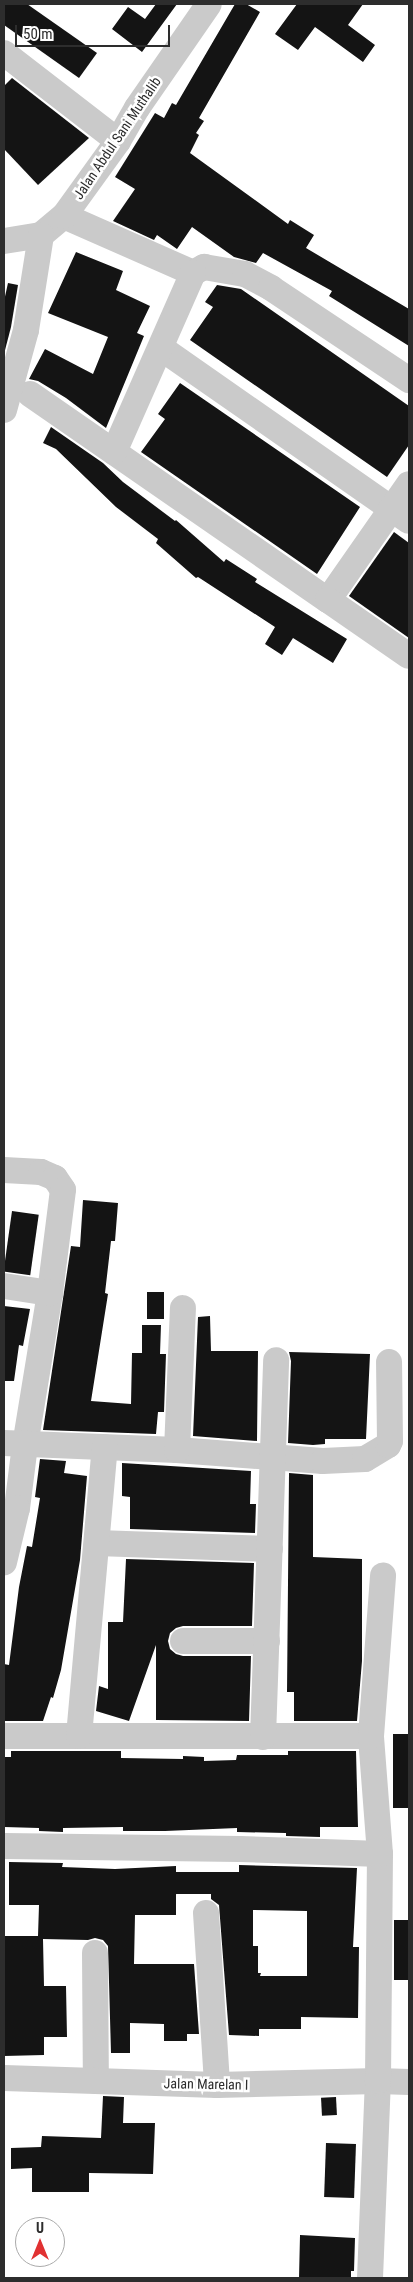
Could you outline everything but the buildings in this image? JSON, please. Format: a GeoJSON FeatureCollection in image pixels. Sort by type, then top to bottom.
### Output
{"type":"FeatureCollection","features":[{"type":"Feature","properties":{"kind":"street","name":"Jalan Abdul Sani Muthalib"},"geometry":{"type":"LineString","coordinates":[[41,236],[64,216],[118,141],[137,108],[209,4]]}},
{"type":"Feature","properties":{"kind":"street"},"geometry":{"type":"LineString","coordinates":[[4,53],[118,141]]}},
{"type":"Feature","properties":{"kind":"street"},"geometry":{"type":"LineString","coordinates":[[64,216],[193,273]]}},
{"type":"Feature","properties":{"kind":"street"},"geometry":{"type":"LineString","coordinates":[[4,241],[41,236],[26,330],[4,410]]}},
{"type":"Feature","properties":{"kind":"street"},"geometry":{"type":"LineString","coordinates":[[114,452],[193,273],[204,267],[246,274],[271,288],[409,380]]}},
{"type":"Feature","properties":{"kind":"street"},"geometry":{"type":"LineString","coordinates":[[161,348],[400,515]]}},
{"type":"Feature","properties":{"kind":"street"},"geometry":{"type":"LineString","coordinates":[[30,394],[409,656]]}},
{"type":"Feature","properties":{"kind":"street"},"geometry":{"type":"LineString","coordinates":[[328,600],[400,515],[409,484]]}},
{"type":"Feature","properties":{"kind":"street"},"geometry":{"type":"LineString","coordinates":[[4,1170],[41,1172],[55,1178],[63,1190],[50,1293],[14,1444],[17,1508],[4,1562]]}},
{"type":"Feature","properties":{"kind":"street"},"geometry":{"type":"LineString","coordinates":[[4,1286],[50,1293]]}},
{"type":"Feature","properties":{"kind":"street"},"geometry":{"type":"LineString","coordinates":[[177,1450],[183,1308]]}},
{"type":"Feature","properties":{"kind":"street"},"geometry":{"type":"LineString","coordinates":[[263,1737],[276,1360]]}},
{"type":"Feature","properties":{"kind":"street"},"geometry":{"type":"LineString","coordinates":[[14,1444],[177,1450],[323,1461],[364,1458],[388,1445],[390,1441],[389,1362]]}},
{"type":"Feature","properties":{"kind":"street"},"geometry":{"type":"LineString","coordinates":[[79,1736],[105,1447]]}},
{"type":"Feature","properties":{"kind":"street"},"geometry":{"type":"LineString","coordinates":[[96,1543],[270,1549]]}},
{"type":"Feature","properties":{"kind":"street"},"geometry":{"type":"LineString","coordinates":[[370,2278],[378,2081],[380,1854],[371,1736],[383,1575]]}},
{"type":"Feature","properties":{"kind":"street"},"geometry":{"type":"LineString","coordinates":[[183,1641],[267,1641]]}},
{"type":"Feature","properties":{"kind":"street"},"geometry":{"type":"LineString","coordinates":[[4,1736],[371,1736]]}},
{"type":"Feature","properties":{"kind":"street"},"geometry":{"type":"LineString","coordinates":[[4,1846],[240,1849],[380,1854]]}},
{"type":"Feature","properties":{"kind":"street"},"geometry":{"type":"LineString","coordinates":[[206,1913],[217,2085]]}},
{"type":"Feature","properties":{"kind":"street"},"geometry":{"type":"LineString","coordinates":[[96,1952],[96,2081]]}},
{"type":"Feature","properties":{"kind":"street","name":"Jalan Marelan I"},"geometry":{"type":"LineString","coordinates":[[4,2078],[217,2085],[409,2082]]}}]}
